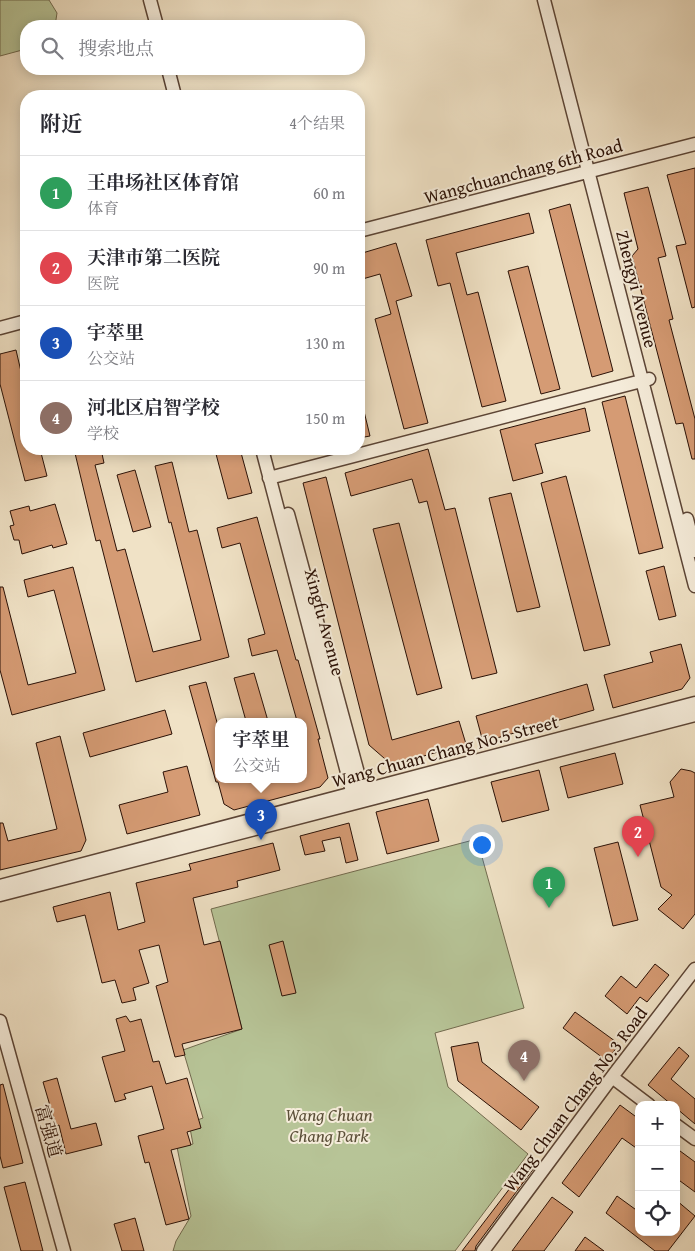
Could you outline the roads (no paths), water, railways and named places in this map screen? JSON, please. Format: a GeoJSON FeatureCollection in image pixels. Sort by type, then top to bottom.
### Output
{"type":"FeatureCollection","features":[{"type":"Feature","properties":{"kind":"street"},"geometry":{"type":"LineString","coordinates":[[141,0],[146,20]]}},
{"type":"Feature","properties":{"kind":"street"},"geometry":{"type":"LineString","coordinates":[[150,0],[155,20]]}},
{"type":"Feature","properties":{"kind":"street","name":"Zhengyi Avenue"},"geometry":{"type":"LineString","coordinates":[[544,0],[592,171],[646,380],[695,586]]}},
{"type":"Feature","properties":{"kind":"street","name":"Zhengyi Avenue"},"geometry":{"type":"LineString","coordinates":[[552,0],[592,171]]}},
{"type":"Feature","properties":{"kind":"street"},"geometry":{"type":"LineString","coordinates":[[161,75],[165,90]]}},
{"type":"Feature","properties":{"kind":"street"},"geometry":{"type":"LineString","coordinates":[[170,75],[173,90]]}},
{"type":"Feature","properties":{"kind":"street","name":"Wangchuanchang 6th Road"},"geometry":{"type":"LineString","coordinates":[[365,230],[695,144]]}},
{"type":"Feature","properties":{"kind":"street"},"geometry":{"type":"LineString","coordinates":[[0,328],[20,322]]}},
{"type":"Feature","properties":{"kind":"street"},"geometry":{"type":"LineString","coordinates":[[365,453],[646,380]]}},
{"type":"Feature","properties":{"kind":"street","name":"Zhengyi Avenue"},"geometry":{"type":"LineString","coordinates":[[646,380],[695,551]]}},
{"type":"Feature","properties":{"kind":"street","name":"Xingfu Avenue"},"geometry":{"type":"LineString","coordinates":[[264,455],[273,477],[359,797]]}},
{"type":"Feature","properties":{"kind":"street","name":"Xingfu Avenue"},"geometry":{"type":"LineString","coordinates":[[271,455],[273,477]]}},
{"type":"Feature","properties":{"kind":"street"},"geometry":{"type":"LineString","coordinates":[[273,477],[358,455]]}},
{"type":"Feature","properties":{"kind":"street","name":"Wang Chuan Chang No.5 Street"},"geometry":{"type":"LineString","coordinates":[[0,886],[693,713]]}},
{"type":"Feature","properties":{"kind":"street","name":"Wang Chuan Chang No.5 Street"},"geometry":{"type":"LineString","coordinates":[[0,895],[359,797]]}},
{"type":"Feature","properties":{"kind":"street","name":"Wang Chuan Chang No.3 Road"},"geometry":{"type":"LineString","coordinates":[[483,1251],[695,969]]}},
{"type":"Feature","properties":{"kind":"street","name":"富强道"},"geometry":{"type":"LineString","coordinates":[[0,1021],[64,1251]]}},
{"type":"Feature","properties":{"kind":"street"},"geometry":{"type":"LineString","coordinates":[[612,1077],[644,1101]]}},
{"type":"Feature","properties":{"kind":"street"},"geometry":{"type":"LineString","coordinates":[[680,1128],[695,1139]]}},
{"type":"Feature","properties":{"kind":"place","name":"宇萃里"},"geometry":{"type":"Point","coordinates":[261,840]}},
{"type":"Feature","properties":{"kind":"place","name":"天津市第二医院"},"geometry":{"type":"Point","coordinates":[638,857]}},
{"type":"Feature","properties":{"kind":"place","name":"王串场社区体育馆"},"geometry":{"type":"Point","coordinates":[549,908]}},
{"type":"Feature","properties":{"kind":"place","name":"河北区启智学校"},"geometry":{"type":"Point","coordinates":[524,1081]}},
{"type":"Feature","properties":{"kind":"park label","name":"Wang Chuan Chang Park"},"geometry":{"type":"Point","coordinates":[329,1124]}}]}
